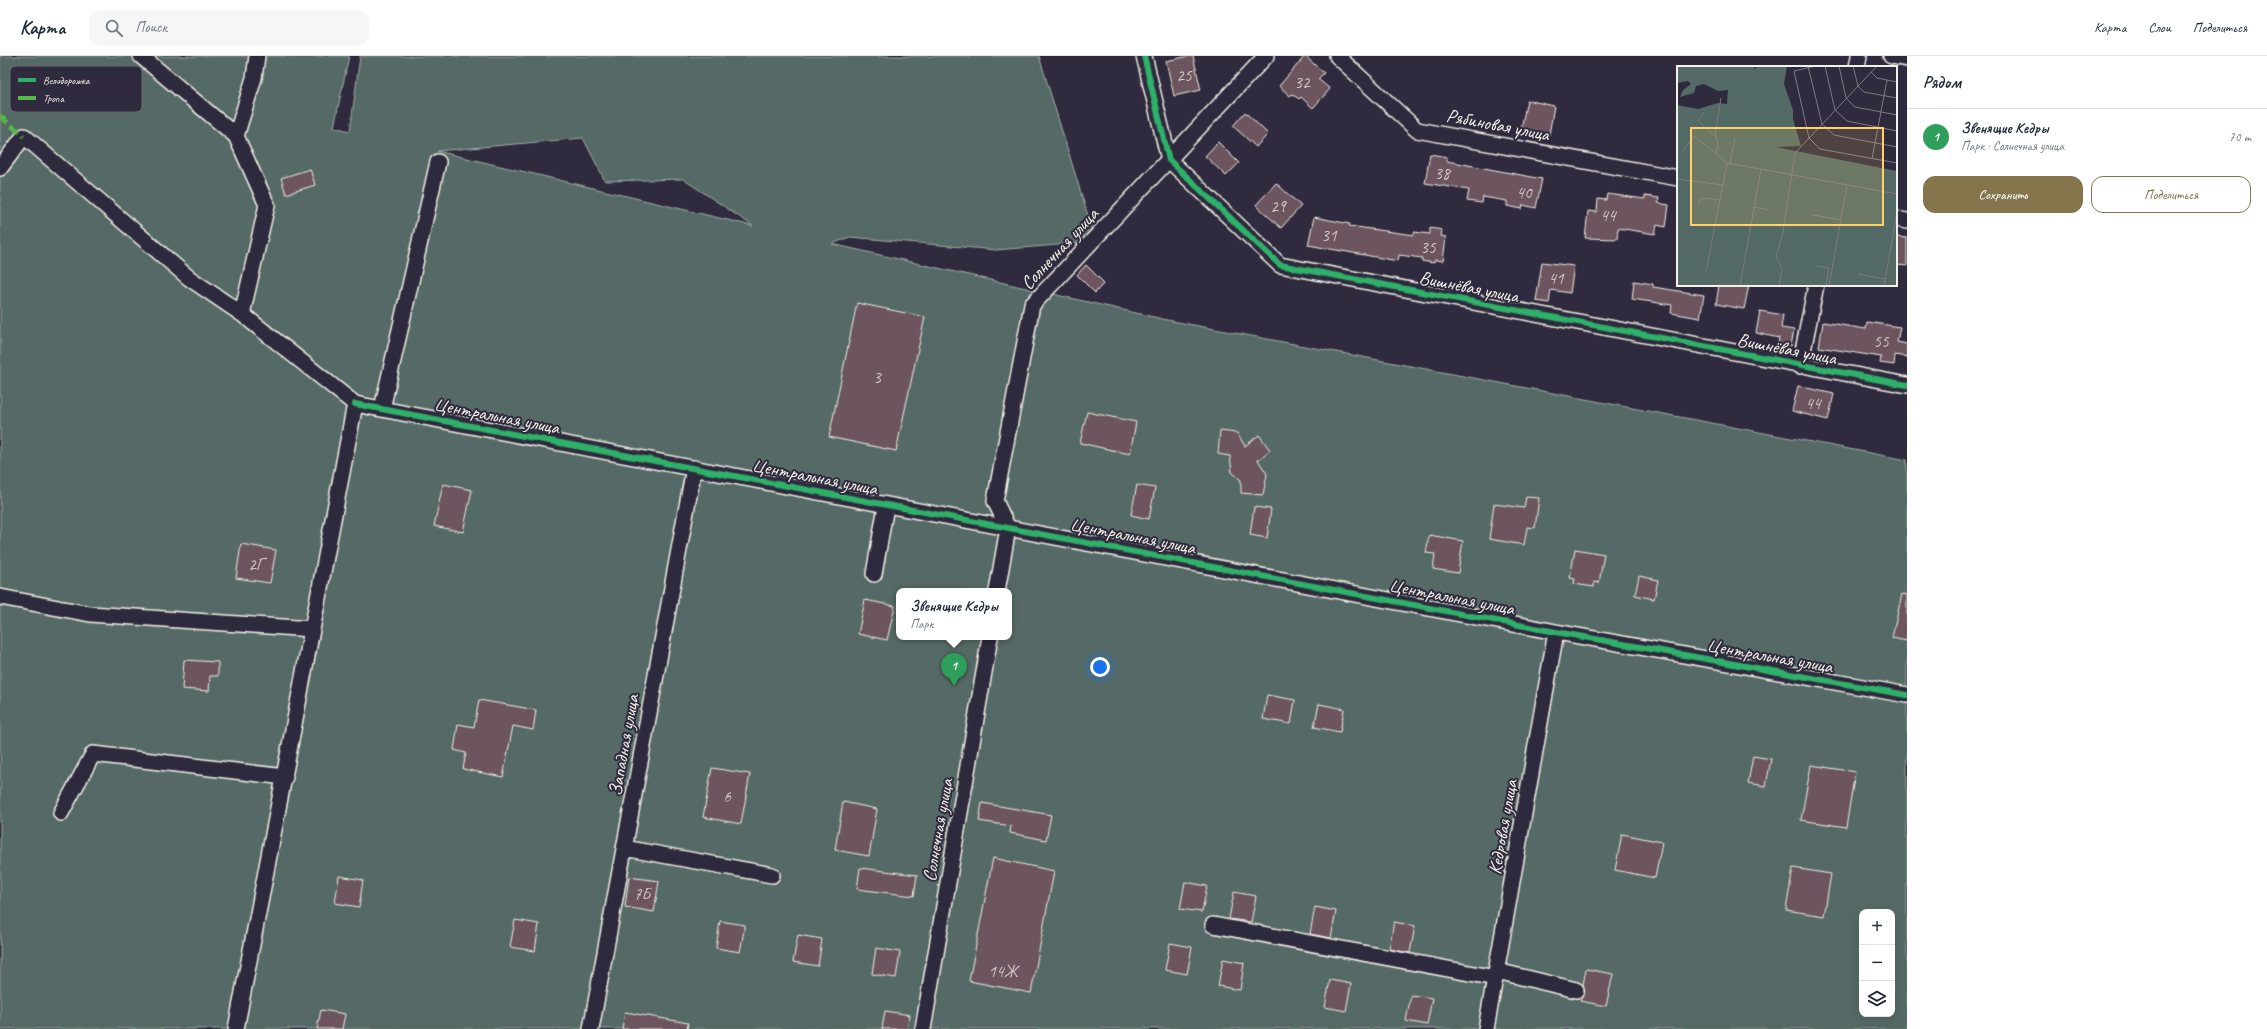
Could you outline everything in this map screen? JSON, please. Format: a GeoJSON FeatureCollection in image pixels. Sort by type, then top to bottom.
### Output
{"type":"FeatureCollection","features":[{"type":"Feature","properties":{"kind":"street"},"geometry":{"type":"LineString","coordinates":[[142,56],[236,136],[267,205],[242,314]]}},
{"type":"Feature","properties":{"kind":"street"},"geometry":{"type":"LineString","coordinates":[[236,136],[254,78],[256,56]]}},
{"type":"Feature","properties":{"kind":"street"},"geometry":{"type":"LineString","coordinates":[[1144,56],[1169,160]]}},
{"type":"Feature","properties":{"kind":"street","name":"Солнечная улица"},"geometry":{"type":"LineString","coordinates":[[1008,528],[995,501],[1032,305],[1266,56]]}},
{"type":"Feature","properties":{"kind":"street","name":"Рябиновая улица"},"geometry":{"type":"LineString","coordinates":[[1336,56],[1417,130],[1677,178]]}},
{"type":"Feature","properties":{"kind":"street"},"geometry":{"type":"LineString","coordinates":[[1856,66],[1859,56]]}},
{"type":"Feature","properties":{"kind":"street"},"geometry":{"type":"LineString","coordinates":[[1891,56],[1907,59]]}},
{"type":"Feature","properties":{"kind":"street"},"geometry":{"type":"LineString","coordinates":[[0,168],[24,136],[189,278],[242,314],[355,404],[236,1029]]}},
{"type":"Feature","properties":{"kind":"street","name":"Вишнёвая улица"},"geometry":{"type":"LineString","coordinates":[[1169,160],[1280,265],[1800,366],[1907,385]]}},
{"type":"Feature","properties":{"kind":"street"},"geometry":{"type":"LineString","coordinates":[[382,409],[438,162]]}},
{"type":"Feature","properties":{"kind":"street"},"geometry":{"type":"LineString","coordinates":[[1897,219],[1907,221]]}},
{"type":"Feature","properties":{"kind":"street"},"geometry":{"type":"LineString","coordinates":[[1800,366],[1816,286]]}},
{"type":"Feature","properties":{"kind":"street","name":"Центральная улица"},"geometry":{"type":"LineString","coordinates":[[355,404],[886,506],[1026,530],[1556,632],[1907,694]]}},
{"type":"Feature","properties":{"kind":"street","name":"Западная улица"},"geometry":{"type":"LineString","coordinates":[[591,1029],[694,468]]}},
{"type":"Feature","properties":{"kind":"street"},"geometry":{"type":"LineString","coordinates":[[874,574],[886,506]]}},
{"type":"Feature","properties":{"kind":"street"},"geometry":{"type":"LineString","coordinates":[[998,588],[1008,528]]}},
{"type":"Feature","properties":{"kind":"street"},"geometry":{"type":"LineString","coordinates":[[0,597],[90,614],[312,630]]}},
{"type":"Feature","properties":{"kind":"street","name":"Кедровая улица"},"geometry":{"type":"LineString","coordinates":[[1486,1029],[1497,975],[1556,632]]}},
{"type":"Feature","properties":{"kind":"street","name":"Солнечная улица"},"geometry":{"type":"LineString","coordinates":[[923,1029],[989,640]]}},
{"type":"Feature","properties":{"kind":"street"},"geometry":{"type":"LineString","coordinates":[[61,813],[93,754],[285,777]]}},
{"type":"Feature","properties":{"kind":"street"},"geometry":{"type":"LineString","coordinates":[[624,848],[772,875]]}},
{"type":"Feature","properties":{"kind":"street"},"geometry":{"type":"LineString","coordinates":[[1213,925],[1576,990]]}},
{"type":"Feature","properties":{"kind":"green space"},"geometry":{"type":"Polygon","coordinates":[[[0,56],[349,56],[334,127],[350,131],[360,56],[1039,56],[1096,242],[996,250],[850,237],[832,244],[1167,320],[1907,460],[1907,1029],[0,1029],[0,56]],[[583,138],[437,151],[753,226],[683,179],[605,181],[583,138]]]}},
{"type":"Feature","properties":{"kind":"building"},"geometry":{"type":"Polygon","coordinates":[[[1193,56],[1201,90],[1174,96],[1166,61],[1193,56]]]}},
{"type":"Feature","properties":{"kind":"building"},"geometry":{"type":"Polygon","coordinates":[[[1305,56],[1324,73],[1318,79],[1330,89],[1313,108],[1301,97],[1299,99],[1292,94],[1290,96],[1279,86],[1305,56]]]}},
{"type":"Feature","properties":{"kind":"building"},"geometry":{"type":"Polygon","coordinates":[[[1527,100],[1554,106],[1549,135],[1521,129],[1527,100]]]}},
{"type":"Feature","properties":{"kind":"building"},"geometry":{"type":"Polygon","coordinates":[[[1245,112],[1268,134],[1256,147],[1233,126],[1245,112]]]}},
{"type":"Feature","properties":{"kind":"building"},"geometry":{"type":"Polygon","coordinates":[[[1218,142],[1239,163],[1226,176],[1205,156],[1218,142]]]}},
{"type":"Feature","properties":{"kind":"building"},"geometry":{"type":"Polygon","coordinates":[[[1430,154],[1447,157],[1447,161],[1542,179],[1536,208],[1523,205],[1522,209],[1507,206],[1507,201],[1483,197],[1482,203],[1467,201],[1469,190],[1425,183],[1430,154]]]}},
{"type":"Feature","properties":{"kind":"building"},"geometry":{"type":"Polygon","coordinates":[[[310,169],[315,185],[286,194],[281,178],[310,169]]]}},
{"type":"Feature","properties":{"kind":"building"},"geometry":{"type":"Polygon","coordinates":[[[1276,183],[1301,206],[1281,228],[1256,205],[1276,183]]]}},
{"type":"Feature","properties":{"kind":"building"},"geometry":{"type":"Polygon","coordinates":[[[1607,194],[1645,199],[1645,196],[1659,198],[1658,203],[1669,205],[1666,227],[1657,225],[1655,234],[1618,228],[1617,239],[1585,238],[1588,211],[1597,212],[1598,199],[1606,200],[1607,194]]]}},
{"type":"Feature","properties":{"kind":"building"},"geometry":{"type":"Polygon","coordinates":[[[1314,217],[1350,224],[1349,226],[1414,235],[1414,232],[1430,234],[1430,228],[1442,230],[1441,236],[1446,237],[1443,261],[1435,260],[1434,263],[1421,261],[1422,258],[1399,255],[1398,261],[1308,245],[1314,217]]]}},
{"type":"Feature","properties":{"kind":"building"},"geometry":{"type":"Polygon","coordinates":[[[1897,237],[1907,238],[1907,266],[1897,265],[1897,237]]]}},
{"type":"Feature","properties":{"kind":"building"},"geometry":{"type":"Polygon","coordinates":[[[1542,262],[1574,266],[1570,293],[1551,290],[1549,303],[1536,301],[1542,262]]]}},
{"type":"Feature","properties":{"kind":"building"},"geometry":{"type":"Polygon","coordinates":[[[1086,265],[1104,283],[1095,293],[1077,275],[1086,265]]]}},
{"type":"Feature","properties":{"kind":"building"},"geometry":{"type":"Polygon","coordinates":[[[1634,281],[1653,284],[1653,287],[1704,295],[1700,318],[1671,313],[1672,305],[1632,299],[1634,281]]]}},
{"type":"Feature","properties":{"kind":"building"},"geometry":{"type":"Polygon","coordinates":[[[1719,286],[1749,286],[1744,309],[1716,304],[1719,286]]]}},
{"type":"Feature","properties":{"kind":"building"},"geometry":{"type":"Polygon","coordinates":[[[857,303],[925,317],[896,451],[829,437],[857,303]]]}},
{"type":"Feature","properties":{"kind":"building"},"geometry":{"type":"Polygon","coordinates":[[[1760,311],[1783,315],[1781,328],[1794,330],[1791,346],[1778,344],[1779,338],[1756,333],[1760,311]]]}},
{"type":"Feature","properties":{"kind":"building"},"geometry":{"type":"Polygon","coordinates":[[[1823,322],[1866,329],[1867,322],[1900,327],[1897,342],[1907,344],[1907,357],[1895,355],[1894,365],[1880,363],[1881,357],[1819,347],[1823,322]]]}},
{"type":"Feature","properties":{"kind":"building"},"geometry":{"type":"Polygon","coordinates":[[[1798,386],[1834,394],[1828,420],[1792,411],[1798,386]]]}},
{"type":"Feature","properties":{"kind":"building"},"geometry":{"type":"Polygon","coordinates":[[[1087,412],[1136,422],[1130,454],[1080,443],[1087,412]]]}},
{"type":"Feature","properties":{"kind":"building"},"geometry":{"type":"Polygon","coordinates":[[[1220,431],[1237,433],[1245,446],[1259,435],[1270,450],[1258,460],[1267,474],[1263,495],[1241,493],[1241,480],[1232,472],[1230,456],[1218,454],[1220,431]]]}},
{"type":"Feature","properties":{"kind":"building"},"geometry":{"type":"Polygon","coordinates":[[[443,484],[472,490],[463,532],[434,526],[443,484]]]}},
{"type":"Feature","properties":{"kind":"building"},"geometry":{"type":"Polygon","coordinates":[[[1137,485],[1155,488],[1149,519],[1131,515],[1137,485]]]}},
{"type":"Feature","properties":{"kind":"building"},"geometry":{"type":"Polygon","coordinates":[[[1526,497],[1539,498],[1535,528],[1527,527],[1524,545],[1489,539],[1494,504],[1524,508],[1526,497]]]}},
{"type":"Feature","properties":{"kind":"building"},"geometry":{"type":"Polygon","coordinates":[[[1254,507],[1271,509],[1267,538],[1250,535],[1254,507]]]}},
{"type":"Feature","properties":{"kind":"building"},"geometry":{"type":"Polygon","coordinates":[[[1429,535],[1463,541],[1458,573],[1433,569],[1435,554],[1426,553],[1429,535]]]}},
{"type":"Feature","properties":{"kind":"building"},"geometry":{"type":"Polygon","coordinates":[[[241,544],[276,550],[270,583],[236,578],[241,544]]]}},
{"type":"Feature","properties":{"kind":"building"},"geometry":{"type":"Polygon","coordinates":[[[1575,549],[1604,554],[1599,583],[1594,582],[1594,587],[1574,584],[1575,579],[1570,578],[1575,549]]]}},
{"type":"Feature","properties":{"kind":"building"},"geometry":{"type":"Polygon","coordinates":[[[1639,576],[1658,580],[1654,599],[1635,595],[1639,576]]]}},
{"type":"Feature","properties":{"kind":"building"},"geometry":{"type":"Polygon","coordinates":[[[1902,594],[1907,595],[1907,641],[1892,638],[1902,594]]]}},
{"type":"Feature","properties":{"kind":"building"},"geometry":{"type":"Polygon","coordinates":[[[865,600],[895,606],[887,640],[858,634],[865,600]]]}},
{"type":"Feature","properties":{"kind":"building"},"geometry":{"type":"Polygon","coordinates":[[[184,660],[218,662],[218,676],[210,676],[209,691],[182,689],[184,660]]]}},
{"type":"Feature","properties":{"kind":"building"},"geometry":{"type":"Polygon","coordinates":[[[1267,695],[1295,700],[1291,724],[1263,719],[1267,695]]]}},
{"type":"Feature","properties":{"kind":"building"},"geometry":{"type":"Polygon","coordinates":[[[479,700],[536,710],[533,730],[513,726],[503,777],[463,769],[466,753],[454,750],[458,724],[474,727],[479,700]]]}},
{"type":"Feature","properties":{"kind":"building"},"geometry":{"type":"Polygon","coordinates":[[[1319,704],[1344,709],[1340,732],[1314,727],[1319,704]]]}},
{"type":"Feature","properties":{"kind":"building"},"geometry":{"type":"Polygon","coordinates":[[[1753,756],[1771,759],[1766,786],[1748,783],[1753,756]]]}},
{"type":"Feature","properties":{"kind":"building"},"geometry":{"type":"Polygon","coordinates":[[[1811,765],[1855,772],[1846,827],[1801,820],[1811,765]]]}},
{"type":"Feature","properties":{"kind":"building"},"geometry":{"type":"Polygon","coordinates":[[[712,768],[750,774],[741,824],[703,817],[712,768]]]}},
{"type":"Feature","properties":{"kind":"building"},"geometry":{"type":"Polygon","coordinates":[[[843,802],[877,809],[869,856],[835,850],[843,802]]]}},
{"type":"Feature","properties":{"kind":"building"},"geometry":{"type":"Polygon","coordinates":[[[982,803],[1051,815],[1046,840],[1010,833],[1011,826],[979,821],[982,803]]]}},
{"type":"Feature","properties":{"kind":"building"},"geometry":{"type":"Polygon","coordinates":[[[1622,834],[1662,842],[1655,878],[1615,870],[1622,834]]]}},
{"type":"Feature","properties":{"kind":"building"},"geometry":{"type":"Polygon","coordinates":[[[993,858],[1054,871],[1031,993],[969,981],[993,858]]]}},
{"type":"Feature","properties":{"kind":"building"},"geometry":{"type":"Polygon","coordinates":[[[860,868],[917,875],[914,896],[857,889],[860,868]]]}},
{"type":"Feature","properties":{"kind":"building"},"geometry":{"type":"Polygon","coordinates":[[[1793,868],[1831,874],[1824,916],[1786,910],[1793,868]]]}},
{"type":"Feature","properties":{"kind":"building"},"geometry":{"type":"Polygon","coordinates":[[[339,876],[363,880],[359,907],[335,903],[339,876]]]}},
{"type":"Feature","properties":{"kind":"building"},"geometry":{"type":"Polygon","coordinates":[[[629,877],[659,881],[654,912],[625,907],[629,877]]]}},
{"type":"Feature","properties":{"kind":"building"},"geometry":{"type":"Polygon","coordinates":[[[1185,882],[1207,886],[1202,912],[1180,909],[1185,882]]]}},
{"type":"Feature","properties":{"kind":"building"},"geometry":{"type":"Polygon","coordinates":[[[1234,892],[1256,896],[1251,922],[1229,919],[1234,892]]]}},
{"type":"Feature","properties":{"kind":"building"},"geometry":{"type":"Polygon","coordinates":[[[1315,907],[1336,911],[1331,938],[1310,934],[1315,907]]]}},
{"type":"Feature","properties":{"kind":"building"},"geometry":{"type":"Polygon","coordinates":[[[515,920],[539,924],[535,951],[510,947],[515,920]]]}},
{"type":"Feature","properties":{"kind":"building"},"geometry":{"type":"Polygon","coordinates":[[[720,921],[745,925],[740,952],[716,948],[720,921]]]}},
{"type":"Feature","properties":{"kind":"building"},"geometry":{"type":"Polygon","coordinates":[[[1394,922],[1415,926],[1410,953],[1389,949],[1394,922]]]}},
{"type":"Feature","properties":{"kind":"building"},"geometry":{"type":"Polygon","coordinates":[[[798,935],[822,939],[818,966],[793,962],[798,935]]]}},
{"type":"Feature","properties":{"kind":"building"},"geometry":{"type":"Polygon","coordinates":[[[1170,943],[1192,947],[1187,974],[1165,970],[1170,943]]]}},
{"type":"Feature","properties":{"kind":"building"},"geometry":{"type":"Polygon","coordinates":[[[876,948],[900,952],[896,978],[872,974],[876,948]]]}},
{"type":"Feature","properties":{"kind":"building"},"geometry":{"type":"Polygon","coordinates":[[[1223,959],[1244,963],[1240,990],[1218,986],[1223,959]]]}},
{"type":"Feature","properties":{"kind":"building"},"geometry":{"type":"Polygon","coordinates":[[[1586,969],[1613,974],[1606,1006],[1580,1001],[1585,992],[1583,985],[1586,969]]]}},
{"type":"Feature","properties":{"kind":"building"},"geometry":{"type":"Polygon","coordinates":[[[1330,980],[1351,984],[1346,1011],[1325,1007],[1330,980]]]}},
{"type":"Feature","properties":{"kind":"building"},"geometry":{"type":"Polygon","coordinates":[[[1411,995],[1432,998],[1427,1025],[1406,1021],[1411,995]]]}},
{"type":"Feature","properties":{"kind":"building"},"geometry":{"type":"Polygon","coordinates":[[[321,1010],[345,1014],[342,1029],[317,1029],[321,1010]]]}},
{"type":"Feature","properties":{"kind":"building"},"geometry":{"type":"Polygon","coordinates":[[[885,1011],[910,1015],[907,1029],[882,1029],[885,1011]]]}},
{"type":"Feature","properties":{"kind":"building"},"geometry":{"type":"Polygon","coordinates":[[[625,1012],[688,1023],[687,1029],[622,1029],[625,1012]]]}},
{"type":"Feature","properties":{"kind":"marked path"},"geometry":{"type":"LineString","coordinates":[[0,116],[24,136]]}},
{"type":"Feature","properties":{"kind":"cycle path"},"geometry":{"type":"LineString","coordinates":[[1144,56],[1169,160],[1280,265],[1907,385]]}},
{"type":"Feature","properties":{"kind":"cycle path"},"geometry":{"type":"LineString","coordinates":[[355,404],[1556,632],[1907,695]]}},
{"type":"Feature","properties":{"kind":"place","name":"Звенящие Кедры"},"geometry":{"type":"Point","coordinates":[954,686]}}]}
